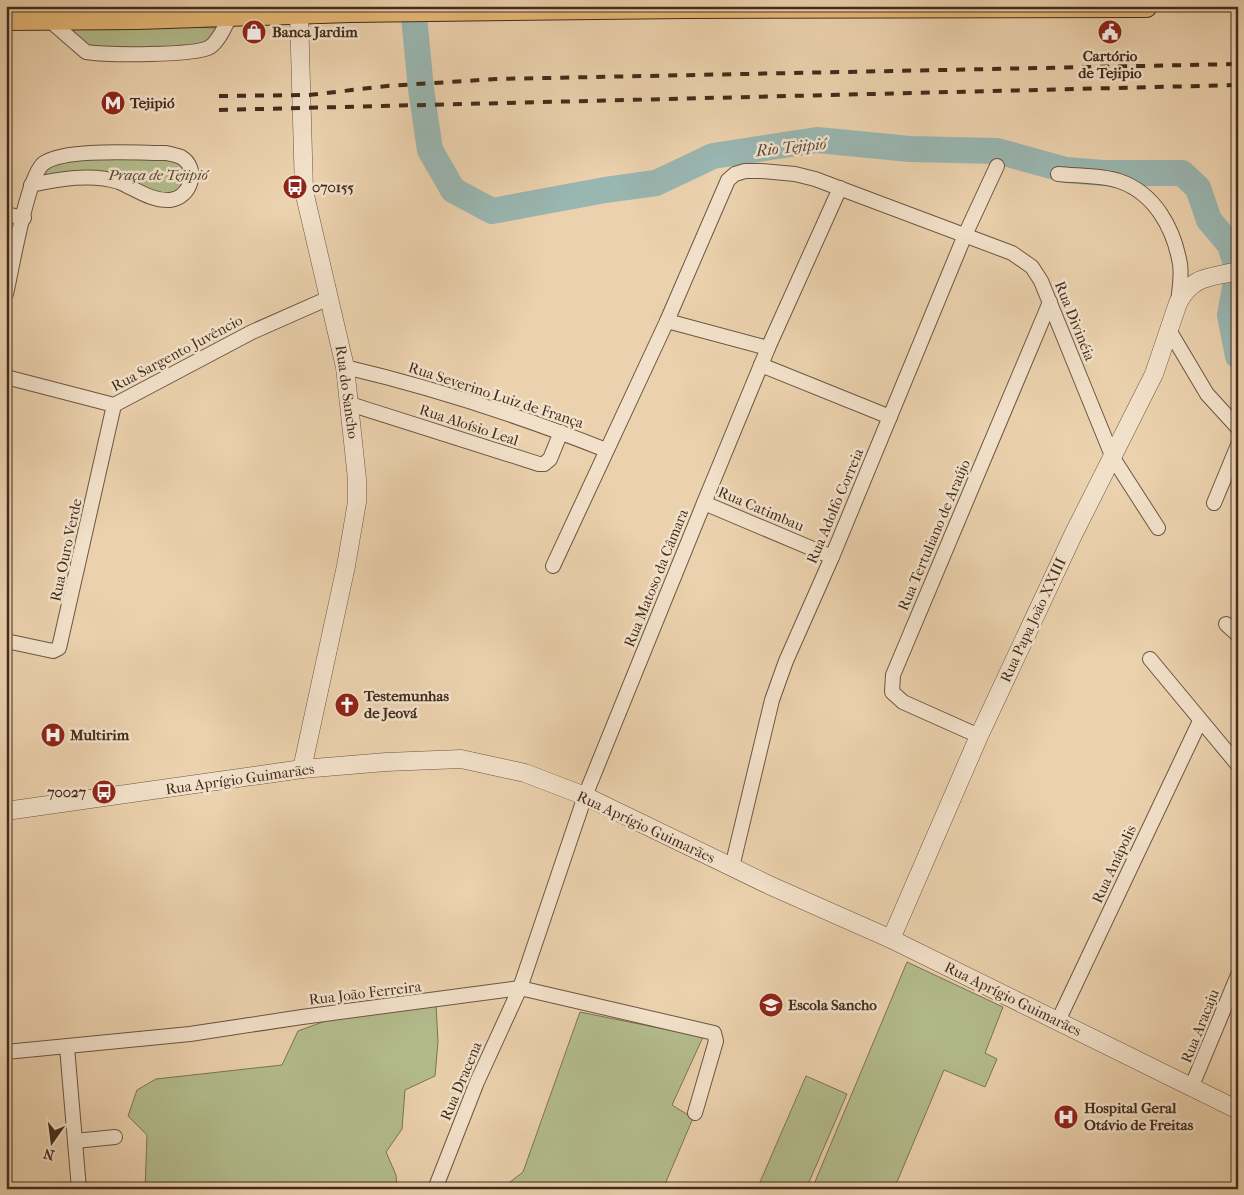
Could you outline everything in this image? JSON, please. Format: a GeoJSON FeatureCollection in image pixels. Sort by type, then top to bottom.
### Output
{"type":"FeatureCollection","features":[{"type":"Feature","properties":{"kind":"main road"},"geometry":{"type":"LineString","coordinates":[[6,19],[138,18],[418,10],[1146,6]]}},
{"type":"Feature","properties":{"kind":"street","name":"Rua do Sancho"},"geometry":{"type":"LineString","coordinates":[[299,14],[304,191],[315,245],[345,367],[350,404],[357,502],[346,566],[302,769]]}},
{"type":"Feature","properties":{"kind":"street"},"geometry":{"type":"LineString","coordinates":[[48,19],[86,52],[162,52],[196,51],[212,46],[231,15]]}},
{"type":"Feature","properties":{"kind":"street"},"geometry":{"type":"LineString","coordinates":[[6,294],[9,267],[24,218],[31,185],[38,168],[45,162],[63,156],[166,153],[182,158],[188,164],[190,172],[188,191],[181,197],[172,200],[148,196],[117,181],[94,179],[53,180],[31,185]]}},
{"type":"Feature","properties":{"kind":"street","name":"Rua Adolfo Correia"},"geometry":{"type":"LineString","coordinates":[[732,867],[772,700],[786,661],[832,557],[966,235],[997,166]]}},
{"type":"Feature","properties":{"kind":"street","name":"Rua Divinéia"},"geometry":{"type":"LineString","coordinates":[[667,320],[723,190],[728,180],[735,174],[761,171],[794,174],[840,188],[1012,252],[1024,261],[1041,281],[1112,458],[1158,528]]}},
{"type":"Feature","properties":{"kind":"street","name":"Rua Papa João XXIII"},"geometry":{"type":"LineString","coordinates":[[1058,174],[1119,181],[1137,190],[1155,203],[1175,246],[1180,266],[1178,303]]}},
{"type":"Feature","properties":{"kind":"street","name":"Rua Matoso da Câmara"},"geometry":{"type":"LineString","coordinates":[[520,988],[585,796],[768,348],[840,188]]}},
{"type":"Feature","properties":{"kind":"street"},"geometry":{"type":"LineString","coordinates":[[6,214],[24,218]]}},
{"type":"Feature","properties":{"kind":"street","name":"Rua Papa João XXIII"},"geometry":{"type":"LineString","coordinates":[[891,939],[979,736],[1154,374],[1178,303],[1184,292],[1196,280],[1238,271]]}},
{"type":"Feature","properties":{"kind":"street","name":"Rua Sargento Juvêncio"},"geometry":{"type":"LineString","coordinates":[[6,377],[114,405],[252,332],[329,298]]}},
{"type":"Feature","properties":{"kind":"street","name":"Rua Tertuliano de Araújo"},"geometry":{"type":"LineString","coordinates":[[979,736],[902,702],[892,692],[891,684],[893,674],[1050,302]]}},
{"type":"Feature","properties":{"kind":"street"},"geometry":{"type":"LineString","coordinates":[[554,566],[667,320],[768,348]]}},
{"type":"Feature","properties":{"kind":"street"},"geometry":{"type":"LineString","coordinates":[[1169,330],[1207,394],[1238,428]]}},
{"type":"Feature","properties":{"kind":"street"},"geometry":{"type":"LineString","coordinates":[[761,366],[890,417]]}},
{"type":"Feature","properties":{"kind":"street","name":"Rua Severino Luiz de França"},"geometry":{"type":"LineString","coordinates":[[345,367],[407,382],[476,402],[606,450]]}},
{"type":"Feature","properties":{"kind":"street","name":"Rua Aloísio Leal"},"geometry":{"type":"LineString","coordinates":[[350,404],[539,464],[544,464],[550,459],[561,432]]}},
{"type":"Feature","properties":{"kind":"street","name":"Rua Ouro Verde"},"geometry":{"type":"LineString","coordinates":[[6,640],[53,651],[59,648],[67,622],[114,405]]}},
{"type":"Feature","properties":{"kind":"street"},"geometry":{"type":"LineString","coordinates":[[1214,503],[1238,445]]}},
{"type":"Feature","properties":{"kind":"street","name":"Rua Catimbau"},"geometry":{"type":"LineString","coordinates":[[704,503],[832,557]]}},
{"type":"Feature","properties":{"kind":"street"},"geometry":{"type":"LineString","coordinates":[[1226,624],[1238,635]]}},
{"type":"Feature","properties":{"kind":"street"},"geometry":{"type":"LineString","coordinates":[[1150,659],[1238,765]]}},
{"type":"Feature","properties":{"kind":"street","name":"Rua Anápolis"},"geometry":{"type":"LineString","coordinates":[[1061,1026],[1200,720]]}},
{"type":"Feature","properties":{"kind":"street","name":"Rua Aprígio Guimarães"},"geometry":{"type":"LineString","coordinates":[[6,811],[302,769],[461,759],[525,773],[585,796],[732,867],[891,939],[1061,1026],[1238,1110]]}},
{"type":"Feature","properties":{"kind":"street","name":"Rua Aracaju"},"geometry":{"type":"LineString","coordinates":[[1191,1088],[1238,975]]}},
{"type":"Feature","properties":{"kind":"street","name":"Rua João Ferreira"},"geometry":{"type":"LineString","coordinates":[[6,1052],[190,1034],[520,988],[709,1030],[714,1033],[716,1041],[695,1113]]}},
{"type":"Feature","properties":{"kind":"street","name":"Rua Dracena"},"geometry":{"type":"LineString","coordinates":[[435,1189],[477,1082],[520,988]]}},
{"type":"Feature","properties":{"kind":"street"},"geometry":{"type":"LineString","coordinates":[[67,1047],[78,1189]]}},
{"type":"Feature","properties":{"kind":"street"},"geometry":{"type":"LineString","coordinates":[[75,1142],[115,1137]]}},
{"type":"Feature","properties":{"kind":"green space"},"geometry":{"type":"Polygon","coordinates":[[[59,25],[223,28],[214,42],[191,51],[86,51],[59,25]]]}},
{"type":"Feature","properties":{"kind":"green space","name":"Praça de Tejipió"},"geometry":{"type":"Polygon","coordinates":[[[166,151],[188,168],[180,197],[115,182],[31,182],[45,161],[166,151]]]}},
{"type":"Feature","properties":{"kind":"green space"},"geometry":{"type":"Polygon","coordinates":[[[907,962],[1003,1007],[985,1053],[997,1059],[985,1087],[944,1070],[894,1189],[812,1189],[907,962]]]}},
{"type":"Feature","properties":{"kind":"green space"},"geometry":{"type":"Polygon","coordinates":[[[436,1004],[438,1042],[435,1076],[405,1090],[402,1129],[386,1152],[396,1175],[397,1189],[145,1189],[147,1135],[128,1116],[137,1090],[156,1079],[282,1065],[298,1031],[328,1020],[436,1004]]]}},
{"type":"Feature","properties":{"kind":"green space"},"geometry":{"type":"Polygon","coordinates":[[[580,1012],[703,1037],[672,1105],[693,1118],[663,1189],[501,1189],[523,1172],[580,1012]]]}},
{"type":"Feature","properties":{"kind":"green space"},"geometry":{"type":"Polygon","coordinates":[[[806,1076],[847,1094],[806,1189],[757,1189],[806,1076]]]}},
{"type":"Feature","properties":{"kind":"waterway","name":"Rio Tejipió"},"geometry":{"type":"LineString","coordinates":[[413,6],[421,89],[430,150],[453,190],[492,211],[605,190],[656,183],[713,156],[817,140],[910,149],[997,151],[1066,170],[1103,173],[1182,173],[1198,188],[1209,220],[1230,245],[1238,270],[1230,315],[1238,356]]}},
{"type":"Feature","properties":{"kind":"railway"},"geometry":{"type":"LineString","coordinates":[[219,96],[309,95],[387,86],[496,79],[1238,64]]}},
{"type":"Feature","properties":{"kind":"railway"},"geometry":{"type":"LineString","coordinates":[[219,110],[1238,85]]}},
{"type":"Feature","properties":{"kind":"place","name":"Banca Jardim"},"geometry":{"type":"Point","coordinates":[254,32]}},
{"type":"Feature","properties":{"kind":"place","name":"Cartório de Tejipio"},"geometry":{"type":"Point","coordinates":[1110,32]}},
{"type":"Feature","properties":{"kind":"place","name":"Tejipió"},"geometry":{"type":"Point","coordinates":[113,103]}},
{"type":"Feature","properties":{"kind":"place","name":"070155"},"geometry":{"type":"Point","coordinates":[295,187]}},
{"type":"Feature","properties":{"kind":"place","name":"Testemunhas de Jeová"},"geometry":{"type":"Point","coordinates":[347,705]}},
{"type":"Feature","properties":{"kind":"place","name":"Multirim"},"geometry":{"type":"Point","coordinates":[53,735]}},
{"type":"Feature","properties":{"kind":"place","name":"70027"},"geometry":{"type":"Point","coordinates":[104,792]}},
{"type":"Feature","properties":{"kind":"place","name":"Escola Sancho"},"geometry":{"type":"Point","coordinates":[771,1005]}},
{"type":"Feature","properties":{"kind":"place","name":"Hospital Geral Otávio de Freitas"},"geometry":{"type":"Point","coordinates":[1066,1117]}}]}
